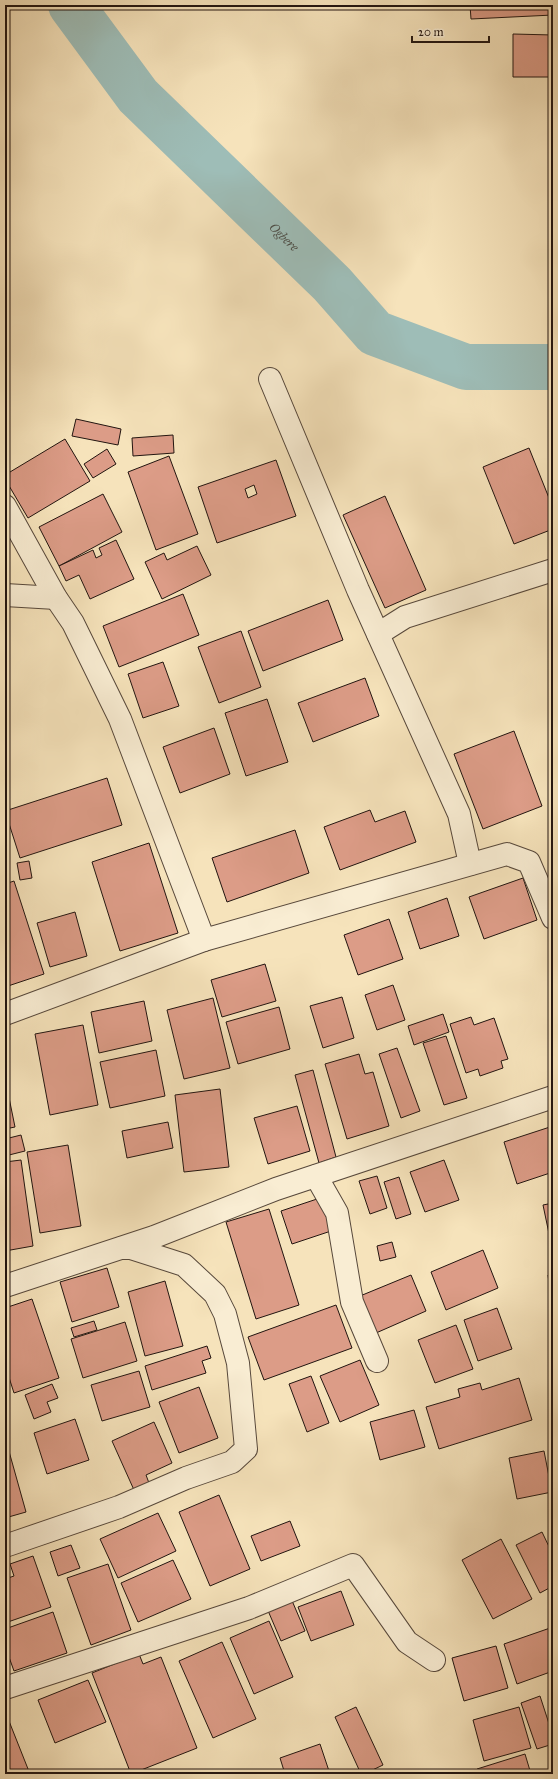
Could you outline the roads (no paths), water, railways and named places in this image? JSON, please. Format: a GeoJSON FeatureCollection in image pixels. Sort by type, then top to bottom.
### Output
{"type":"FeatureCollection","features":[{"type":"Feature","properties":{"kind":"street"},"geometry":{"type":"LineString","coordinates":[[270,379],[358,590],[459,814],[470,864]]}},
{"type":"Feature","properties":{"kind":"street"},"geometry":{"type":"LineString","coordinates":[[5,506],[56,598],[73,622],[120,719],[204,940]]}},
{"type":"Feature","properties":{"kind":"street"},"geometry":{"type":"LineString","coordinates":[[378,634],[405,616],[553,570]]}},
{"type":"Feature","properties":{"kind":"street"},"geometry":{"type":"LineString","coordinates":[[5,595],[56,598]]}},
{"type":"Feature","properties":{"kind":"street"},"geometry":{"type":"LineString","coordinates":[[5,1014],[204,940],[507,854],[529,862],[553,918]]}},
{"type":"Feature","properties":{"kind":"street"},"geometry":{"type":"LineString","coordinates":[[5,1286],[154,1237],[276,1189],[553,1097]]}},
{"type":"Feature","properties":{"kind":"street"},"geometry":{"type":"LineString","coordinates":[[316,1176],[337,1213],[352,1302],[377,1362]]}},
{"type":"Feature","properties":{"kind":"street"},"geometry":{"type":"LineString","coordinates":[[5,1546],[119,1507],[186,1478],[232,1462],[246,1449],[238,1363],[225,1314],[215,1294],[184,1265],[130,1248],[121,1248]]}},
{"type":"Feature","properties":{"kind":"street"},"geometry":{"type":"LineString","coordinates":[[5,1688],[249,1608],[353,1565],[407,1642],[434,1660]]}},
{"type":"Feature","properties":{"kind":"waterway","name":"Ogbere"},"geometry":{"type":"LineString","coordinates":[[71,5],[138,96],[332,284],[375,333],[466,367],[553,367]]}}]}
